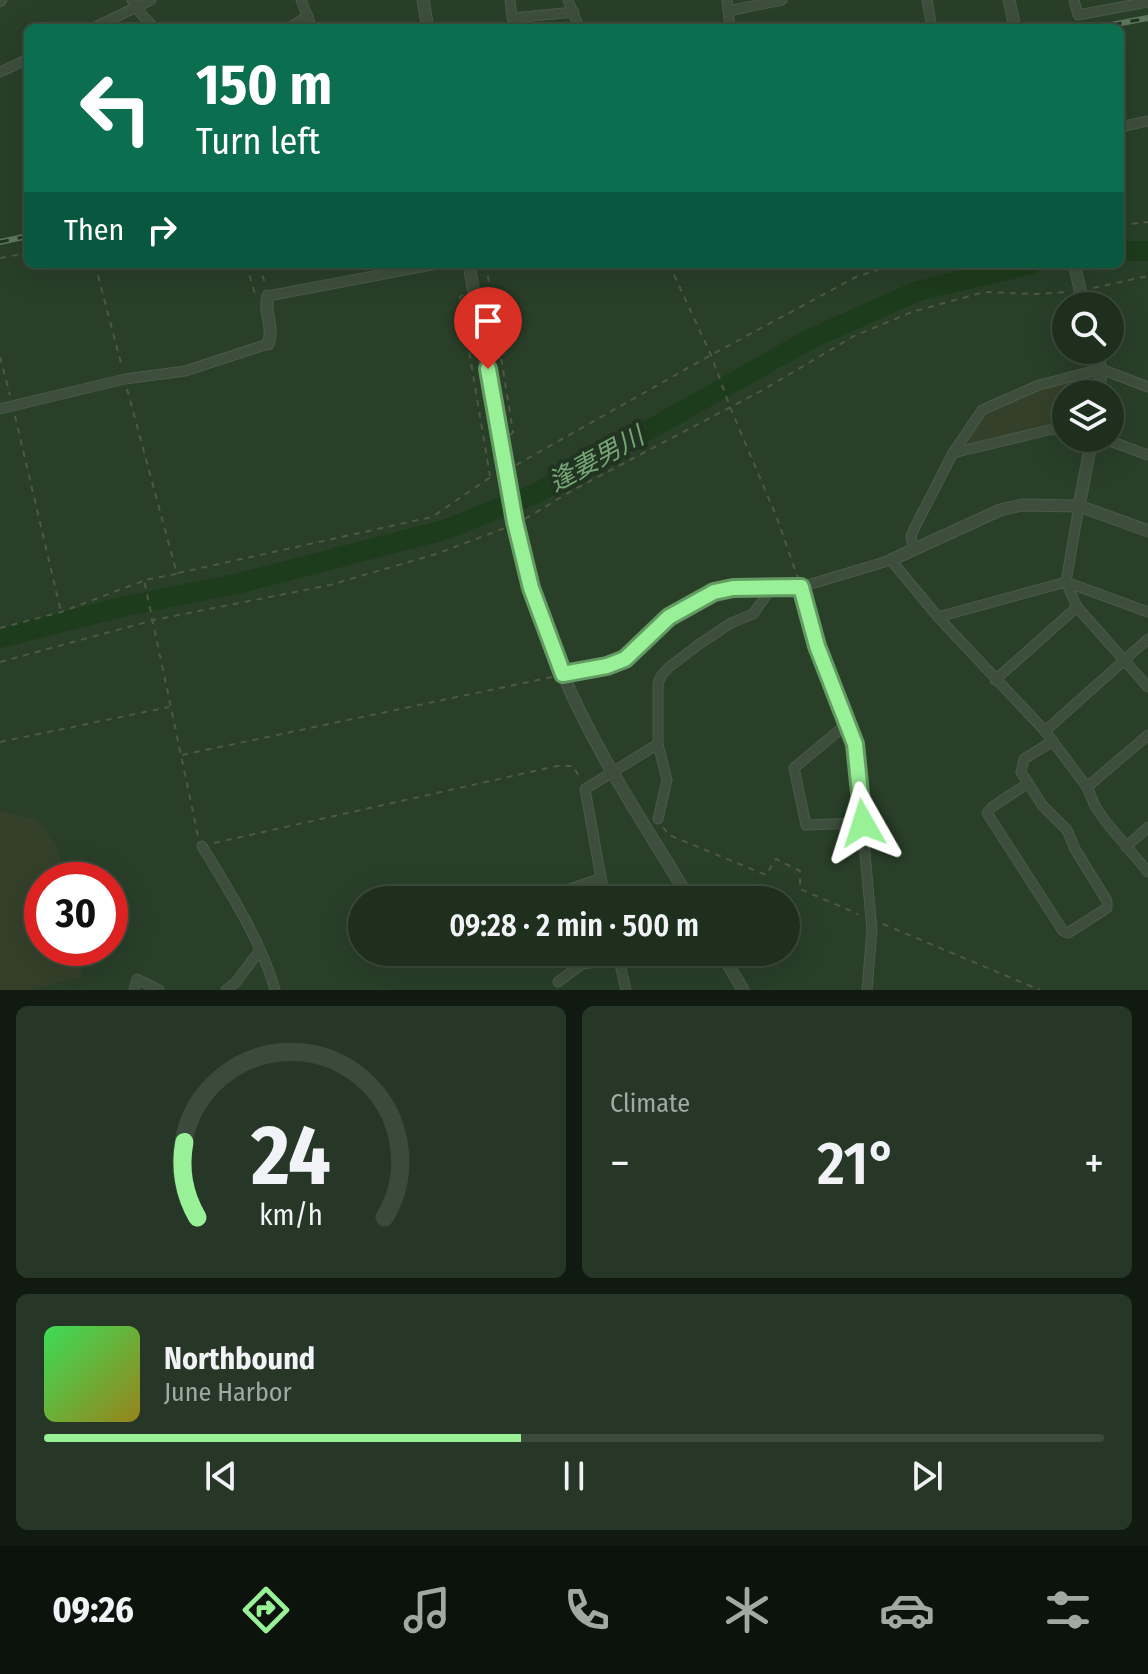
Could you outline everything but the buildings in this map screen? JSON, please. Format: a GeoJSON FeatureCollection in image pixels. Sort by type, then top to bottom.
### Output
{"type":"FeatureCollection","features":[{"type":"Feature","properties":{"kind":"street"},"geometry":{"type":"LineString","coordinates":[[100,24],[133,4],[151,0]]}},
{"type":"Feature","properties":{"kind":"street"},"geometry":{"type":"LineString","coordinates":[[301,0],[311,24]]}},
{"type":"Feature","properties":{"kind":"street"},"geometry":{"type":"LineString","coordinates":[[423,0],[427,24]]}},
{"type":"Feature","properties":{"kind":"street"},"geometry":{"type":"LineString","coordinates":[[510,0],[512,18],[574,12]]}},
{"type":"Feature","properties":{"kind":"street"},"geometry":{"type":"LineString","coordinates":[[568,0],[578,24]]}},
{"type":"Feature","properties":{"kind":"street"},"geometry":{"type":"LineString","coordinates":[[727,5],[782,0]]}},
{"type":"Feature","properties":{"kind":"street"},"geometry":{"type":"LineString","coordinates":[[927,0],[931,24]]}},
{"type":"Feature","properties":{"kind":"street"},"geometry":{"type":"LineString","coordinates":[[1009,0],[1014,24]]}},
{"type":"Feature","properties":{"kind":"street"},"geometry":{"type":"LineString","coordinates":[[1074,0],[1078,15],[1148,2]]}},
{"type":"Feature","properties":{"kind":"street"},"geometry":{"type":"LineString","coordinates":[[133,4],[150,24]]}},
{"type":"Feature","properties":{"kind":"street"},"geometry":{"type":"LineString","coordinates":[[295,24],[308,16]]}},
{"type":"Feature","properties":{"kind":"street"},"geometry":{"type":"LineString","coordinates":[[0,72],[24,61]]}},
{"type":"Feature","properties":{"kind":"street"},"geometry":{"type":"LineString","coordinates":[[1124,126],[1148,121]]}},
{"type":"Feature","properties":{"kind":"street"},"geometry":{"type":"LineString","coordinates":[[0,409],[125,379],[185,371],[268,344],[273,333],[266,301],[419,268]]}},
{"type":"Feature","properties":{"kind":"street"},"geometry":{"type":"LineString","coordinates":[[470,268],[515,522],[531,588],[563,674],[614,771],[682,886]]}},
{"type":"Feature","properties":{"kind":"street"},"geometry":{"type":"LineString","coordinates":[[1075,268],[1081,292]]}},
{"type":"Feature","properties":{"kind":"street"},"geometry":{"type":"LineString","coordinates":[[1100,364],[1100,380]]}},
{"type":"Feature","properties":{"kind":"street"},"geometry":{"type":"LineString","coordinates":[[913,548],[911,536],[953,453],[982,410],[1039,385],[1101,369],[1148,387]]}},
{"type":"Feature","properties":{"kind":"street"},"geometry":{"type":"LineString","coordinates":[[953,453],[1052,429]]}},
{"type":"Feature","properties":{"kind":"street"},"geometry":{"type":"LineString","coordinates":[[1124,446],[1148,455]]}},
{"type":"Feature","properties":{"kind":"street"},"geometry":{"type":"LineString","coordinates":[[1089,452],[1066,582],[1077,607],[1148,687]]}},
{"type":"Feature","properties":{"kind":"street"},"geometry":{"type":"LineString","coordinates":[[563,674],[607,666],[625,659],[669,617],[714,592],[733,588],[801,587],[891,560],[1010,507],[1040,504],[1079,506],[1148,531]]}},
{"type":"Feature","properties":{"kind":"street"},"geometry":{"type":"LineString","coordinates":[[891,560],[938,617],[1045,731],[1087,787],[1095,806],[1148,872]]}},
{"type":"Feature","properties":{"kind":"street"},"geometry":{"type":"LineString","coordinates":[[938,617],[1066,582],[1148,612]]}},
{"type":"Feature","properties":{"kind":"street"},"geometry":{"type":"LineString","coordinates":[[658,819],[667,780],[658,744],[658,684],[661,676],[698,645],[731,623],[753,614],[773,586]]}},
{"type":"Feature","properties":{"kind":"street"},"geometry":{"type":"LineString","coordinates":[[801,587],[817,646],[855,744],[871,920],[867,990]]}},
{"type":"Feature","properties":{"kind":"street"},"geometry":{"type":"LineString","coordinates":[[995,680],[1077,607]]}},
{"type":"Feature","properties":{"kind":"street"},"geometry":{"type":"LineString","coordinates":[[1045,731],[1148,639]]}},
{"type":"Feature","properties":{"kind":"street"},"geometry":{"type":"LineString","coordinates":[[848,723],[794,768],[806,825],[863,823]]}},
{"type":"Feature","properties":{"kind":"street"},"geometry":{"type":"LineString","coordinates":[[1087,787],[1148,735]]}},
{"type":"Feature","properties":{"kind":"street"},"geometry":{"type":"LineString","coordinates":[[1027,784],[987,813],[1063,931],[1068,933],[1107,908],[1107,901],[1067,830],[1042,805],[1021,772],[1024,759],[1053,741]]}},
{"type":"Feature","properties":{"kind":"street"},"geometry":{"type":"LineString","coordinates":[[602,886],[585,789],[658,744]]}},
{"type":"Feature","properties":{"kind":"street"},"geometry":{"type":"LineString","coordinates":[[1126,847],[1148,827]]}},
{"type":"Feature","properties":{"kind":"street"},"geometry":{"type":"LineString","coordinates":[[202,846],[234,898],[260,950],[275,990]]}},
{"type":"Feature","properties":{"kind":"street"},"geometry":{"type":"LineString","coordinates":[[578,886],[601,878]]}},
{"type":"Feature","properties":{"kind":"street"},"geometry":{"type":"LineString","coordinates":[[226,990],[236,982],[260,950]]}},
{"type":"Feature","properties":{"kind":"street"},"geometry":{"type":"LineString","coordinates":[[558,982],[579,966]]}},
{"type":"Feature","properties":{"kind":"street"},"geometry":{"type":"LineString","coordinates":[[620,966],[626,990]]}},
{"type":"Feature","properties":{"kind":"street"},"geometry":{"type":"LineString","coordinates":[[729,966],[743,990]]}},
{"type":"Feature","properties":{"kind":"street"},"geometry":{"type":"LineString","coordinates":[[134,990],[137,979],[159,990]]}},
{"type":"Feature","properties":{"kind":"path"},"geometry":{"type":"LineString","coordinates":[[1124,225],[1148,222]]}},
{"type":"Feature","properties":{"kind":"path"},"geometry":{"type":"LineString","coordinates":[[0,258],[24,254]]}},
{"type":"Feature","properties":{"kind":"path"},"geometry":{"type":"LineString","coordinates":[[96,268],[177,574]]}},
{"type":"Feature","properties":{"kind":"path"},"geometry":{"type":"LineString","coordinates":[[247,268],[259,308],[266,301],[260,268]]}},
{"type":"Feature","properties":{"kind":"path"},"geometry":{"type":"LineString","coordinates":[[487,268],[513,432],[502,449]]}},
{"type":"Feature","properties":{"kind":"path"},"geometry":{"type":"LineString","coordinates":[[671,268],[711,355],[777,518],[801,587]]}},
{"type":"Feature","properties":{"kind":"path"},"geometry":{"type":"LineString","coordinates":[[0,628],[61,612],[144,580],[432,517],[490,477],[507,476],[711,355],[856,277],[883,268]]}},
{"type":"Feature","properties":{"kind":"path"},"geometry":{"type":"LineString","coordinates":[[0,662],[153,618],[330,585],[436,554],[500,531],[531,517],[573,490],[730,407],[854,336],[912,312],[984,292],[1037,294],[1148,276]]}},
{"type":"Feature","properties":{"kind":"path"},"geometry":{"type":"LineString","coordinates":[[473,289],[460,297],[490,477]]}},
{"type":"Feature","properties":{"kind":"path"},"geometry":{"type":"LineString","coordinates":[[0,357],[61,612]]}},
{"type":"Feature","properties":{"kind":"path"},"geometry":{"type":"LineString","coordinates":[[144,580],[202,846],[557,766],[573,766],[585,789]]}},
{"type":"Feature","properties":{"kind":"path"},"geometry":{"type":"LineString","coordinates":[[181,755],[563,674]]}},
{"type":"Feature","properties":{"kind":"path"},"geometry":{"type":"LineString","coordinates":[[0,742],[170,707]]}},
{"type":"Feature","properties":{"kind":"path"},"geometry":{"type":"LineString","coordinates":[[658,819],[669,835],[766,875],[776,859],[800,871],[800,889],[1040,990]]}},
{"type":"Feature","properties":{"kind":"green space"},"geometry":{"type":"Polygon","coordinates":[[[1088,375],[1090,380],[1068,380],[1088,375]]]}},
{"type":"Feature","properties":{"kind":"green space"},"geometry":{"type":"Polygon","coordinates":[[[1052,384],[1052,430],[965,447],[964,442],[984,412],[1052,384]]]}},
{"type":"Feature","properties":{"kind":"green space"},"geometry":{"type":"Polygon","coordinates":[[[0,810],[38,821],[58,849],[61,862],[24,862],[24,966],[80,966],[82,977],[32,990],[0,990],[0,810]]]}},
{"type":"Feature","properties":{"kind":"waterway","name":"逢妻男川"},"geometry":{"type":"LineString","coordinates":[[1124,251],[1148,251]]}},
{"type":"Feature","properties":{"kind":"waterway","name":"逢妻男川"},"geometry":{"type":"LineString","coordinates":[[0,638],[126,606],[236,584],[444,530],[537,493],[810,339],[918,291],[1014,268]]}},
{"type":"Feature","properties":{"kind":"railway"},"geometry":{"type":"LineString","coordinates":[[1116,24],[1148,18]]}},
{"type":"Feature","properties":{"kind":"railway"},"geometry":{"type":"LineString","coordinates":[[0,242],[24,237]]}},
{"type":"Feature","properties":{"kind":"route"},"geometry":{"type":"LineString","coordinates":[[488,369],[515,522],[531,588],[563,674],[607,666],[625,659],[669,617],[714,592],[733,588],[801,587],[817,646],[855,744],[863,823]]}}]}
